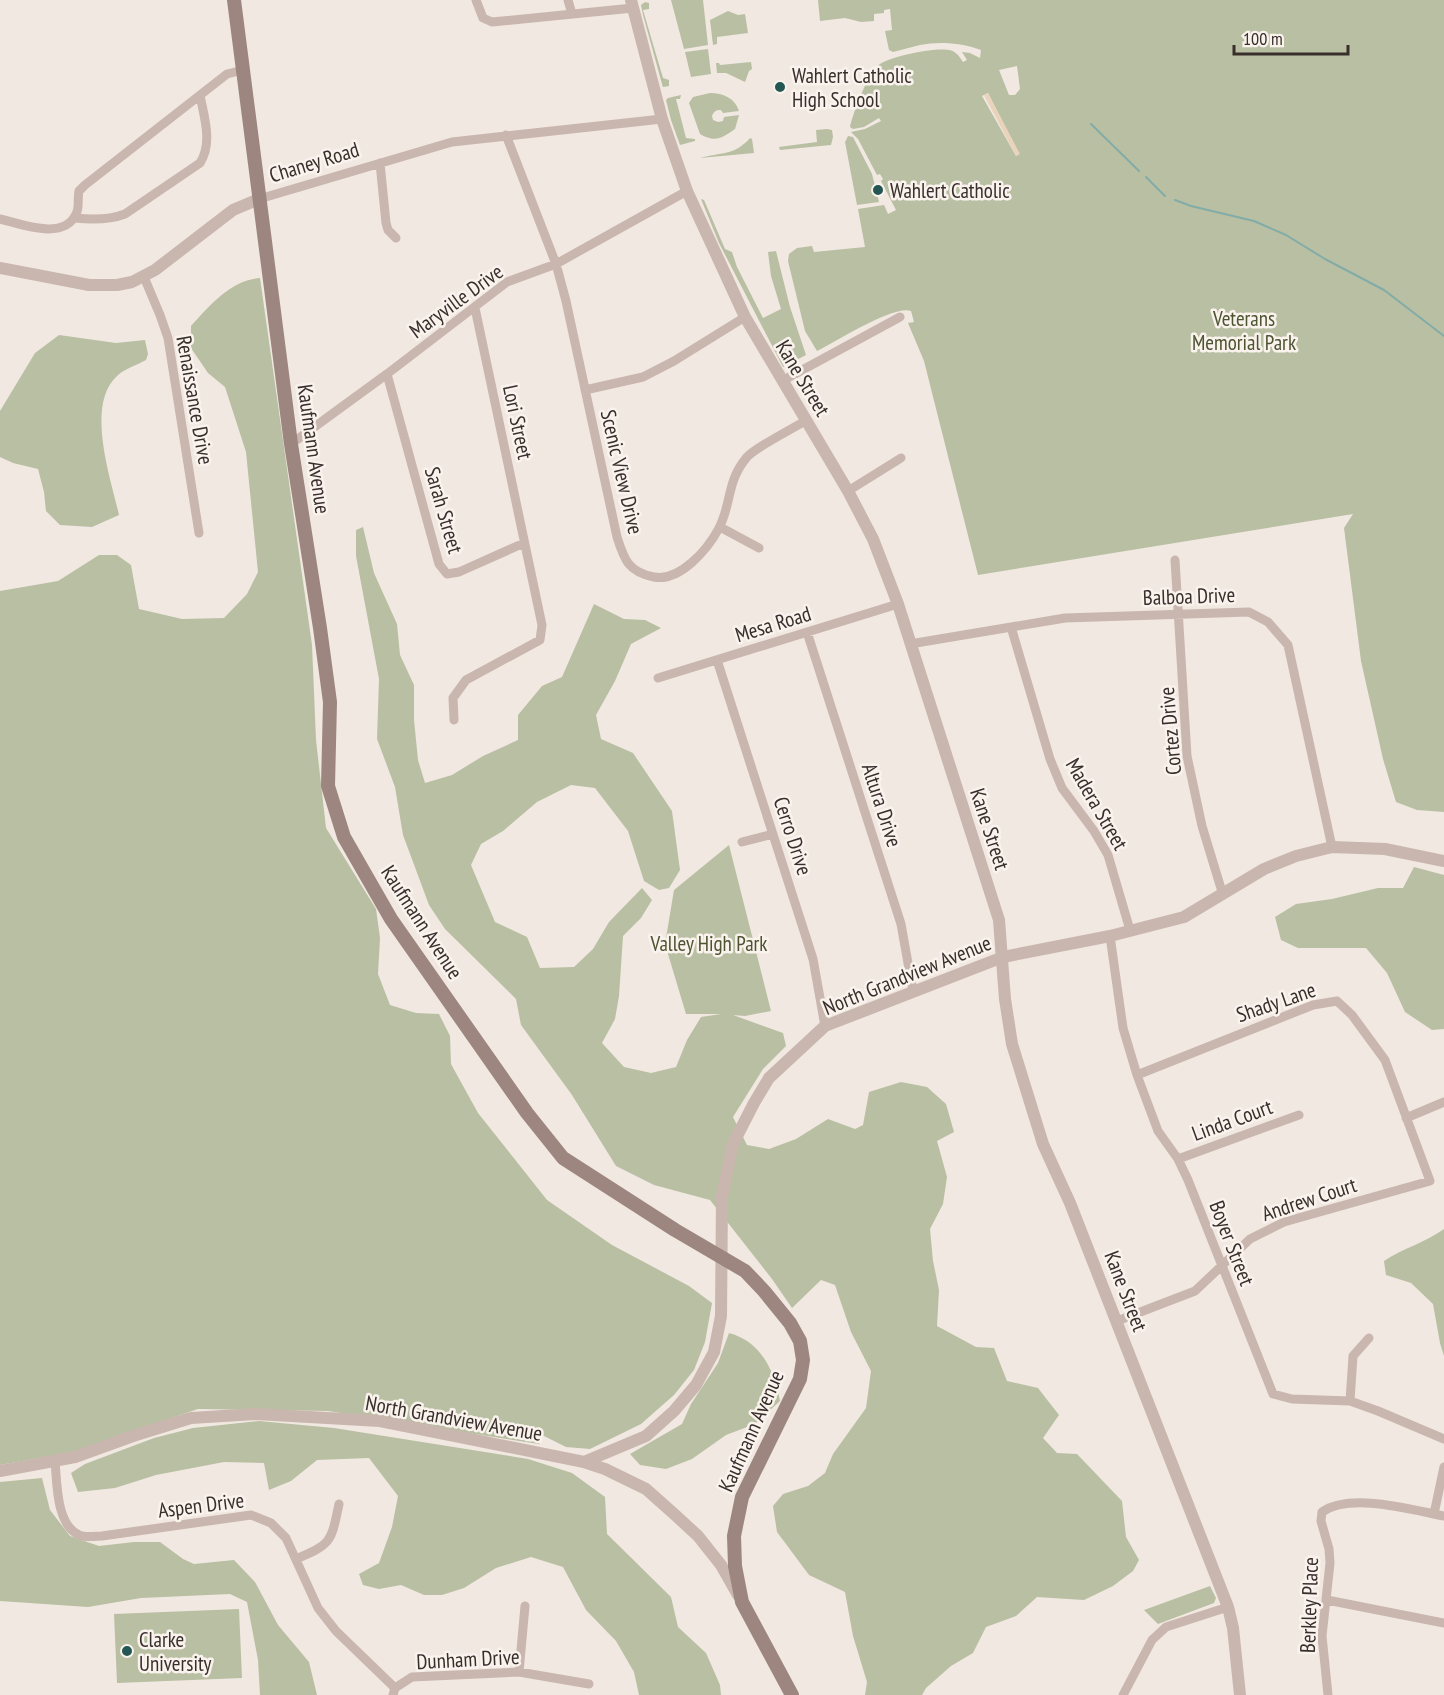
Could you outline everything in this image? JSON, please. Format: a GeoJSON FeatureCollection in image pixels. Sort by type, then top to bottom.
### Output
{"type":"FeatureCollection","features":[{"type":"Feature","properties":{"kind":"main road","name":"Kaufmann Avenue"},"geometry":{"type":"LineString","coordinates":[[234,0],[291,444],[330,702],[328,786],[344,837],[392,919],[520,1104],[563,1158],[745,1271],[790,1323],[800,1341],[802,1360],[800,1379],[742,1497],[734,1536],[735,1566],[742,1602],[792,1695]]}},
{"type":"Feature","properties":{"kind":"street"},"geometry":{"type":"LineString","coordinates":[[476,0],[483,18],[492,22],[572,14],[632,4]]}},
{"type":"Feature","properties":{"kind":"street"},"geometry":{"type":"LineString","coordinates":[[568,0],[572,14]]}},
{"type":"Feature","properties":{"kind":"street","name":"Kane Street"},"geometry":{"type":"LineString","coordinates":[[632,4],[662,119],[687,191],[745,317],[848,491],[873,539],[898,604],[999,920],[1005,999],[1012,1044],[1039,1132],[1070,1203],[1228,1607],[1233,1628],[1240,1695]]}},
{"type":"Feature","properties":{"kind":"street"},"geometry":{"type":"LineString","coordinates":[[0,219],[51,230],[65,226],[75,218],[79,204],[79,191],[227,74],[243,69]]}},
{"type":"Feature","properties":{"kind":"street"},"geometry":{"type":"LineString","coordinates":[[75,218],[89,220],[115,217],[125,213],[200,163],[205,155],[207,141],[200,95]]}},
{"type":"Feature","properties":{"kind":"street","name":"Chaney Road"},"geometry":{"type":"LineString","coordinates":[[0,268],[101,286],[117,285],[144,277],[233,210],[259,199],[452,142],[662,119]]}},
{"type":"Feature","properties":{"kind":"street","name":"Scenic View Drive"},"geometry":{"type":"LineString","coordinates":[[506,135],[556,264],[617,537],[624,559],[631,567],[639,574],[658,578],[679,572],[702,555],[720,527],[733,476],[749,455],[805,420]]}},
{"type":"Feature","properties":{"kind":"street"},"geometry":{"type":"LineString","coordinates":[[380,163],[386,223],[388,230],[396,238]]}},
{"type":"Feature","properties":{"kind":"street","name":"Maryville Drive"},"geometry":{"type":"LineString","coordinates":[[291,444],[507,282],[556,264],[687,191]]}},
{"type":"Feature","properties":{"kind":"street","name":"Renaissance Drive"},"geometry":{"type":"LineString","coordinates":[[144,277],[168,338],[199,533]]}},
{"type":"Feature","properties":{"kind":"street","name":"Lori Street"},"geometry":{"type":"LineString","coordinates":[[454,720],[453,698],[466,680],[540,640],[542,625],[475,308]]}},
{"type":"Feature","properties":{"kind":"street"},"geometry":{"type":"LineString","coordinates":[[585,390],[643,377],[674,361],[745,317]]}},
{"type":"Feature","properties":{"kind":"street"},"geometry":{"type":"LineString","coordinates":[[782,381],[900,317]]}},
{"type":"Feature","properties":{"kind":"street","name":"Sarah Street"},"geometry":{"type":"LineString","coordinates":[[387,374],[439,564],[447,574],[459,572],[524,543]]}},
{"type":"Feature","properties":{"kind":"street"},"geometry":{"type":"LineString","coordinates":[[848,491],[901,458]]}},
{"type":"Feature","properties":{"kind":"street"},"geometry":{"type":"LineString","coordinates":[[720,527],[759,548]]}},
{"type":"Feature","properties":{"kind":"street","name":"Cortez Drive"},"geometry":{"type":"LineString","coordinates":[[1175,560],[1187,756],[1202,826],[1223,895]]}},
{"type":"Feature","properties":{"kind":"street","name":"Mesa Road"},"geometry":{"type":"LineString","coordinates":[[658,678],[898,604]]}},
{"type":"Feature","properties":{"kind":"street","name":"Balboa Drive"},"geometry":{"type":"LineString","coordinates":[[910,644],[1065,618],[1249,612],[1268,622],[1288,645],[1332,847]]}},
{"type":"Feature","properties":{"kind":"street","name":"Madera Street"},"geometry":{"type":"LineString","coordinates":[[1011,627],[1050,759],[1062,788],[1094,831],[1108,855],[1130,930]]}},
{"type":"Feature","properties":{"kind":"street","name":"Altura Drive"},"geometry":{"type":"LineString","coordinates":[[807,632],[901,924],[913,991]]}},
{"type":"Feature","properties":{"kind":"street","name":"Cerro Drive"},"geometry":{"type":"LineString","coordinates":[[717,660],[813,959],[825,1026]]}},
{"type":"Feature","properties":{"kind":"street"},"geometry":{"type":"LineString","coordinates":[[742,842],[773,834]]}},
{"type":"Feature","properties":{"kind":"street","name":"North Grandview Avenue"},"geometry":{"type":"LineString","coordinates":[[584,1462],[646,1436],[674,1411],[696,1385],[714,1353],[721,1316],[722,1196],[733,1144],[769,1078],[825,1026],[1003,957],[1110,936],[1184,917],[1264,869],[1296,856],[1332,847],[1385,849],[1444,861]]}},
{"type":"Feature","properties":{"kind":"street","name":"Boyer Street"},"geometry":{"type":"LineString","coordinates":[[1110,936],[1123,1028],[1137,1075],[1158,1131],[1178,1159],[1188,1180],[1273,1394],[1292,1399],[1350,1401],[1444,1439]]}},
{"type":"Feature","properties":{"kind":"street","name":"Shady Lane"},"geometry":{"type":"LineString","coordinates":[[1137,1075],[1313,1005],[1337,1001],[1352,1015],[1385,1060],[1430,1181]]}},
{"type":"Feature","properties":{"kind":"street"},"geometry":{"type":"LineString","coordinates":[[1406,1118],[1444,1102]]}},
{"type":"Feature","properties":{"kind":"street","name":"Linda Court"},"geometry":{"type":"LineString","coordinates":[[1178,1159],[1299,1115]]}},
{"type":"Feature","properties":{"kind":"street","name":"Andrew Court"},"geometry":{"type":"LineString","coordinates":[[1116,1321],[1195,1291],[1250,1239],[1284,1222],[1430,1181]]}},
{"type":"Feature","properties":{"kind":"street"},"geometry":{"type":"LineString","coordinates":[[1350,1401],[1353,1356],[1369,1338]]}},
{"type":"Feature","properties":{"kind":"street","name":"North Grandview Avenue"},"geometry":{"type":"LineString","coordinates":[[0,1471],[75,1457],[192,1418],[256,1414],[380,1421],[584,1462],[605,1469],[646,1489],[698,1536],[721,1565],[742,1602]]}},
{"type":"Feature","properties":{"kind":"street","name":"Aspen Drive"},"geometry":{"type":"LineString","coordinates":[[55,1461],[64,1521],[79,1535],[102,1536],[251,1515],[271,1523],[286,1538],[318,1608],[336,1631],[394,1691]]}},
{"type":"Feature","properties":{"kind":"street"},"geometry":{"type":"LineString","coordinates":[[1439,1515],[1444,1467]]}},
{"type":"Feature","properties":{"kind":"street","name":"Berkley Place"},"geometry":{"type":"LineString","coordinates":[[1328,1695],[1322,1636],[1330,1556],[1320,1517],[1327,1509],[1358,1503],[1439,1515]]}},
{"type":"Feature","properties":{"kind":"street"},"geometry":{"type":"LineString","coordinates":[[296,1559],[323,1548],[333,1533],[339,1504]]}},
{"type":"Feature","properties":{"kind":"street"},"geometry":{"type":"LineString","coordinates":[[1327,1600],[1444,1623]]}},
{"type":"Feature","properties":{"kind":"street"},"geometry":{"type":"LineString","coordinates":[[519,1672],[525,1606]]}},
{"type":"Feature","properties":{"kind":"street"},"geometry":{"type":"LineString","coordinates":[[1123,1695],[1152,1640],[1166,1628],[1228,1607]]}},
{"type":"Feature","properties":{"kind":"street","name":"Dunham Drive"},"geometry":{"type":"LineString","coordinates":[[394,1691],[412,1677],[519,1672],[589,1684]]}},
{"type":"Feature","properties":{"kind":"green space"},"geometry":{"type":"Polygon","coordinates":[[[671,0],[703,0],[708,45],[684,49],[671,0]]]}},
{"type":"Feature","properties":{"kind":"green space","name":"Veterans Memorial Park"},"geometry":{"type":"Polygon","coordinates":[[[818,0],[1444,0],[1444,812],[1417,810],[1396,802],[1383,759],[1361,661],[1344,528],[1353,514],[978,575],[924,361],[908,323],[914,322],[911,311],[903,310],[879,318],[817,351],[805,331],[788,261],[789,254],[797,248],[812,246],[814,252],[865,247],[858,209],[884,205],[888,214],[896,210],[881,181],[883,179],[880,174],[877,175],[858,139],[851,132],[865,129],[881,121],[879,118],[864,127],[853,129],[850,127],[862,93],[875,68],[903,55],[943,49],[957,54],[963,62],[967,60],[962,52],[980,58],[981,50],[959,44],[935,43],[893,52],[889,50],[885,31],[892,30],[890,9],[884,10],[884,13],[874,14],[874,21],[861,22],[845,18],[820,21],[818,0]],[[1017,66],[999,70],[1009,95],[1015,95],[1020,89],[1017,66]],[[988,93],[982,96],[1016,156],[1019,154],[988,93]]]}},
{"type":"Feature","properties":{"kind":"green space"},"geometry":{"type":"Polygon","coordinates":[[[645,2],[649,3],[649,9],[643,10],[663,78],[669,80],[669,86],[663,87],[662,84],[643,15],[641,5],[645,2]]]}},
{"type":"Feature","properties":{"kind":"green space"},"geometry":{"type":"Polygon","coordinates":[[[728,11],[738,15],[745,14],[748,33],[717,37],[717,44],[713,45],[710,20],[728,11]]]}},
{"type":"Feature","properties":{"kind":"green space"},"geometry":{"type":"Polygon","coordinates":[[[708,49],[711,74],[691,77],[685,52],[708,49]]]}},
{"type":"Feature","properties":{"kind":"green space"},"geometry":{"type":"Polygon","coordinates":[[[751,62],[752,69],[745,82],[726,73],[717,73],[716,63],[720,65],[751,62]]]}},
{"type":"Feature","properties":{"kind":"green space"},"geometry":{"type":"Polygon","coordinates":[[[710,93],[728,97],[739,111],[723,113],[721,110],[715,111],[712,116],[713,120],[718,122],[723,121],[724,117],[739,115],[735,129],[714,139],[700,134],[689,103],[693,97],[710,93]]]}},
{"type":"Feature","properties":{"kind":"green space"},"geometry":{"type":"Polygon","coordinates":[[[681,95],[680,99],[676,99],[686,138],[695,139],[695,141],[680,145],[666,100],[681,95]]]}},
{"type":"Feature","properties":{"kind":"green space"},"geometry":{"type":"Polygon","coordinates":[[[816,130],[832,130],[831,145],[780,150],[779,147],[817,142],[816,130]]]}},
{"type":"Feature","properties":{"kind":"green space"},"geometry":{"type":"Polygon","coordinates":[[[848,136],[853,137],[872,174],[879,202],[857,205],[845,142],[848,136]]]}},
{"type":"Feature","properties":{"kind":"green space"},"geometry":{"type":"Polygon","coordinates":[[[750,138],[754,153],[700,158],[733,151],[750,138]]]}},
{"type":"Feature","properties":{"kind":"green space"},"geometry":{"type":"Polygon","coordinates":[[[701,199],[704,200],[725,249],[732,252],[737,267],[763,318],[781,309],[771,276],[768,252],[776,251],[790,307],[806,355],[783,367],[719,243],[701,199]]]}},
{"type":"Feature","properties":{"kind":"green space"},"geometry":{"type":"Polygon","coordinates":[[[260,278],[312,645],[316,740],[326,828],[376,909],[380,938],[378,974],[390,1005],[416,1013],[439,1014],[450,1036],[451,1064],[478,1113],[547,1200],[612,1245],[689,1286],[712,1303],[705,1342],[694,1370],[674,1395],[641,1424],[590,1449],[566,1447],[538,1433],[539,1444],[328,1411],[198,1409],[72,1452],[0,1465],[0,591],[58,581],[99,555],[117,555],[131,565],[139,609],[182,619],[224,618],[247,594],[258,572],[246,452],[225,387],[208,373],[191,348],[191,326],[230,289],[240,283],[260,278]]]}},
{"type":"Feature","properties":{"kind":"green space"},"geometry":{"type":"Polygon","coordinates":[[[59,335],[116,343],[145,340],[148,354],[146,360],[117,376],[108,389],[101,423],[106,463],[119,515],[92,527],[60,525],[46,511],[38,469],[13,463],[0,457],[0,411],[35,353],[59,335]]]}},
{"type":"Feature","properties":{"kind":"green space","name":"Valley High Park"},"geometry":{"type":"Polygon","coordinates":[[[363,527],[374,573],[397,624],[400,655],[414,685],[414,720],[418,760],[425,783],[452,775],[483,756],[518,740],[518,715],[542,686],[562,677],[594,604],[624,619],[645,620],[661,628],[631,644],[615,681],[596,715],[601,739],[633,753],[672,811],[680,870],[669,888],[659,890],[644,881],[628,831],[595,788],[571,785],[537,802],[503,831],[481,844],[471,865],[495,922],[527,937],[540,968],[574,967],[593,949],[609,922],[642,888],[652,900],[641,918],[623,936],[615,1019],[602,1043],[624,1067],[651,1073],[676,1067],[687,1040],[701,1017],[721,1014],[686,1014],[665,944],[674,890],[729,845],[771,1011],[745,1016],[733,1015],[783,1033],[786,1046],[763,1069],[733,1117],[747,1145],[769,1149],[796,1139],[828,1119],[855,1129],[863,1125],[869,1092],[901,1082],[927,1087],[946,1104],[954,1132],[937,1141],[947,1177],[943,1204],[930,1229],[939,1290],[937,1326],[976,1347],[994,1348],[1007,1381],[1038,1388],[1059,1415],[1043,1438],[1057,1453],[1077,1454],[1122,1501],[1126,1537],[1139,1560],[1133,1571],[1113,1586],[1084,1600],[1037,1597],[1016,1616],[986,1627],[973,1653],[951,1666],[926,1688],[922,1695],[865,1695],[867,1682],[853,1636],[845,1592],[809,1575],[777,1532],[773,1506],[783,1494],[808,1486],[825,1473],[833,1454],[866,1408],[871,1371],[851,1332],[835,1285],[821,1280],[792,1308],[710,1200],[654,1185],[616,1166],[572,1095],[521,1025],[516,999],[445,929],[429,905],[403,835],[395,787],[377,739],[379,679],[356,556],[356,530],[363,527]]]}},
{"type":"Feature","properties":{"kind":"green space"},"geometry":{"type":"Polygon","coordinates":[[[1414,867],[1444,875],[1444,1029],[1432,1030],[1405,1012],[1387,973],[1366,948],[1298,948],[1281,940],[1275,917],[1296,904],[1332,899],[1378,888],[1403,888],[1414,867]]]}},
{"type":"Feature","properties":{"kind":"green space"},"geometry":{"type":"Polygon","coordinates":[[[1444,1229],[1444,1356],[1433,1304],[1411,1283],[1386,1275],[1384,1261],[1444,1229]]]}},
{"type":"Feature","properties":{"kind":"green space"},"geometry":{"type":"Polygon","coordinates":[[[729,1333],[750,1343],[765,1359],[780,1401],[755,1424],[726,1435],[692,1459],[666,1469],[640,1465],[630,1454],[682,1424],[691,1404],[718,1363],[729,1333]]]}},
{"type":"Feature","properties":{"kind":"green space"},"geometry":{"type":"Polygon","coordinates":[[[259,1421],[334,1428],[528,1459],[572,1473],[605,1497],[607,1534],[671,1597],[678,1627],[706,1653],[720,1685],[721,1695],[639,1695],[634,1672],[616,1641],[586,1610],[563,1567],[531,1557],[496,1568],[464,1588],[442,1595],[424,1595],[401,1585],[379,1589],[363,1585],[359,1574],[379,1563],[392,1527],[398,1496],[369,1458],[317,1460],[291,1481],[269,1490],[264,1463],[224,1462],[156,1475],[115,1488],[78,1492],[71,1473],[85,1464],[154,1438],[193,1428],[259,1421]]]}},
{"type":"Feature","properties":{"kind":"green space"},"geometry":{"type":"Polygon","coordinates":[[[42,1478],[50,1510],[70,1536],[99,1546],[160,1542],[194,1564],[234,1560],[255,1582],[278,1625],[309,1662],[317,1695],[260,1695],[258,1660],[247,1602],[230,1594],[141,1598],[88,1607],[0,1601],[0,1482],[42,1478]]]}},
{"type":"Feature","properties":{"kind":"green space"},"geometry":{"type":"Polygon","coordinates":[[[1210,1586],[1216,1598],[1214,1603],[1158,1624],[1144,1610],[1210,1586]]]}},
{"type":"Feature","properties":{"kind":"green space"},"geometry":{"type":"Polygon","coordinates":[[[239,1609],[242,1678],[117,1683],[114,1614],[239,1609]]]}},
{"type":"Feature","properties":{"kind":"sand"},"geometry":{"type":"Polygon","coordinates":[[[988,93],[1020,154],[1016,156],[984,95],[988,93]]]}},
{"type":"Feature","properties":{"kind":"waterway"},"geometry":{"type":"LineString","coordinates":[[1091,124],[1139,171]]}},
{"type":"Feature","properties":{"kind":"waterway"},"geometry":{"type":"LineString","coordinates":[[1146,177],[1165,196]]}},
{"type":"Feature","properties":{"kind":"waterway"},"geometry":{"type":"LineString","coordinates":[[1175,200],[1254,221],[1286,235],[1325,259],[1384,290],[1444,336]]}},
{"type":"Feature","properties":{"kind":"place","name":"Wahlert Catholic High School"},"geometry":{"type":"Point","coordinates":[780,87]}},
{"type":"Feature","properties":{"kind":"place","name":"Wahlert Catholic"},"geometry":{"type":"Point","coordinates":[878,190]}},
{"type":"Feature","properties":{"kind":"place","name":"Clarke University"},"geometry":{"type":"Point","coordinates":[127,1651]}}]}
